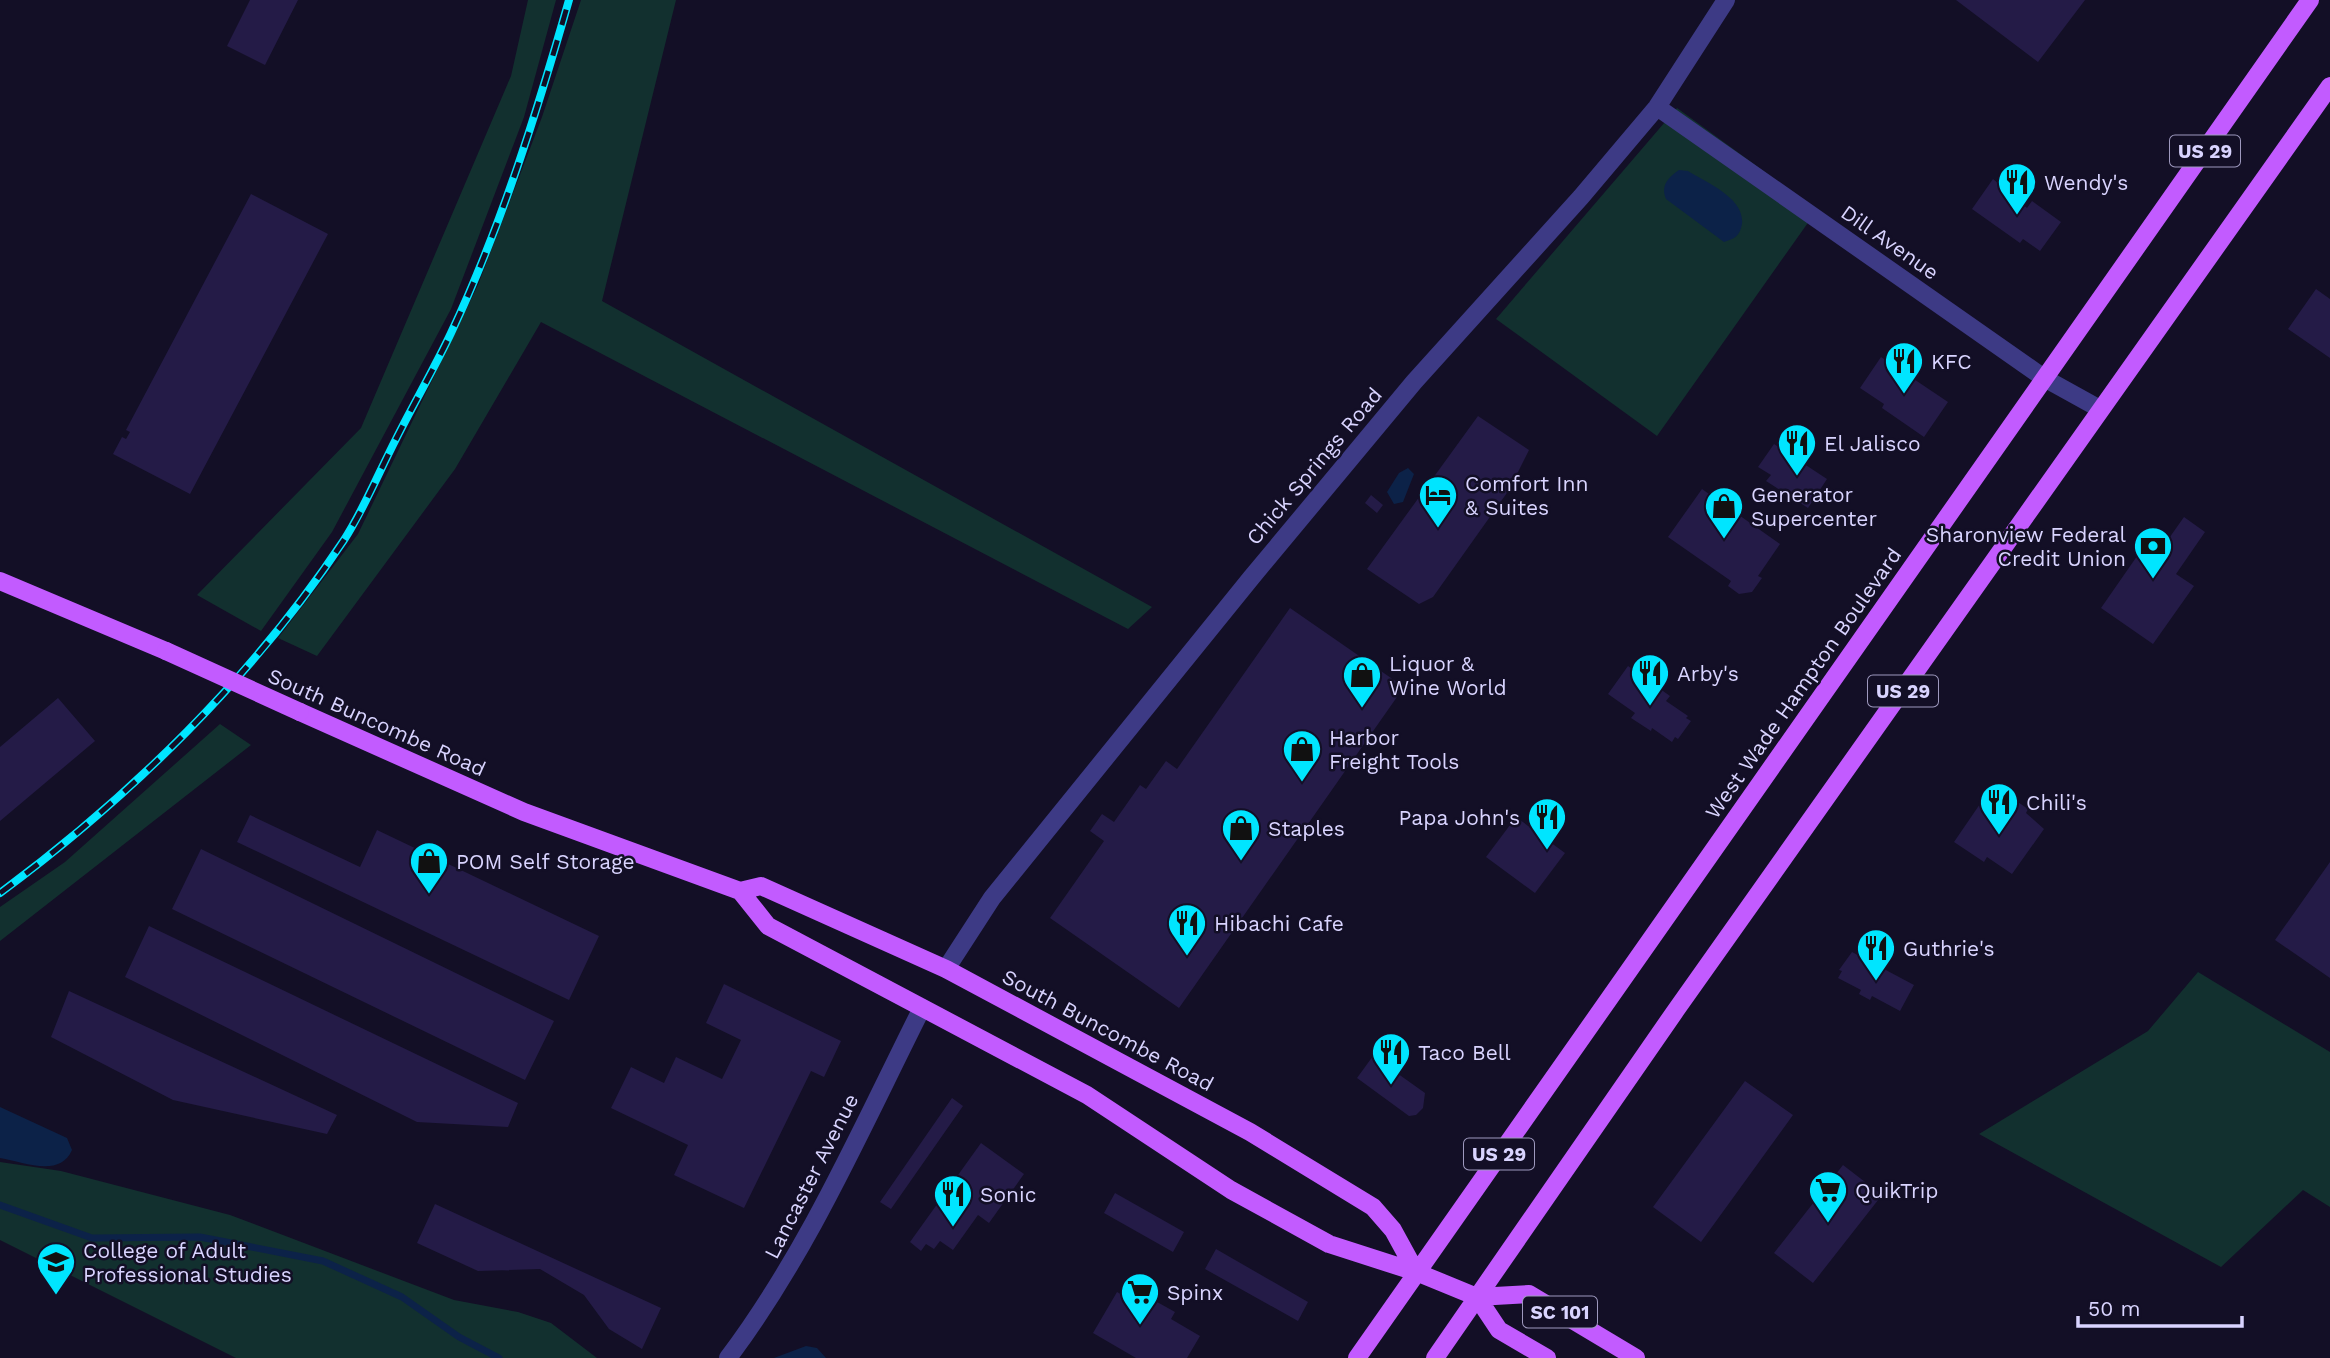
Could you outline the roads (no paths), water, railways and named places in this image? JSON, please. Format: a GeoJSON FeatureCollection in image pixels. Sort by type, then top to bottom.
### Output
{"type":"FeatureCollection","features":[{"type":"Feature","properties":{"kind":"main road","name":"West Wade Hampton Boulevard"},"geometry":{"type":"LineString","coordinates":[[1357,1358],[2310,0]]}},
{"type":"Feature","properties":{"kind":"main road","name":"US 29"},"geometry":{"type":"LineString","coordinates":[[1435,1358],[2100,409],[2330,86]]}},
{"type":"Feature","properties":{"kind":"main road","name":"South Buncombe Road"},"geometry":{"type":"LineString","coordinates":[[0,581],[166,651],[524,812],[740,891],[761,886],[946,969],[1250,1132],[1373,1207],[1393,1230],[1416,1272]]}},
{"type":"Feature","properties":{"kind":"main road"},"geometry":{"type":"LineString","coordinates":[[740,891],[768,926],[1087,1095],[1231,1190],[1329,1244],[1416,1272],[1477,1297]]}},
{"type":"Feature","properties":{"kind":"main road","name":"SC 101"},"geometry":{"type":"LineString","coordinates":[[1477,1297],[1529,1294],[1636,1358]]}},
{"type":"Feature","properties":{"kind":"main road","name":"SC 101"},"geometry":{"type":"LineString","coordinates":[[1477,1297],[1499,1330],[1547,1358]]}},
{"type":"Feature","properties":{"kind":"street","name":"Chick Springs Road"},"geometry":{"type":"LineString","coordinates":[[946,969],[992,898],[1251,578],[1415,382],[1581,197],[1657,107],[1726,0]]}},
{"type":"Feature","properties":{"kind":"street","name":"Dill Avenue"},"geometry":{"type":"LineString","coordinates":[[1657,107],[2044,379],[2100,409]]}},
{"type":"Feature","properties":{"kind":"street","name":"Lancaster Avenue"},"geometry":{"type":"LineString","coordinates":[[728,1358],[754,1323],[809,1235],[922,1007]]}},
{"type":"Feature","properties":{"kind":"water"},"geometry":{"type":"Polygon","coordinates":[[[1679,170],[1688,171],[1731,199],[1741,215],[1742,224],[1736,236],[1724,242],[1666,199],[1665,186],[1679,170]]]}},
{"type":"Feature","properties":{"kind":"water"},"geometry":{"type":"Polygon","coordinates":[[[1408,468],[1414,474],[1403,502],[1394,504],[1387,492],[1399,473],[1408,468]]]}},
{"type":"Feature","properties":{"kind":"water"},"geometry":{"type":"Polygon","coordinates":[[[0,1107],[67,1138],[72,1150],[66,1159],[59,1164],[40,1166],[0,1158],[0,1107]]]}},
{"type":"Feature","properties":{"kind":"water"},"geometry":{"type":"Polygon","coordinates":[[[806,1346],[817,1348],[826,1358],[774,1358],[806,1346]]]}},
{"type":"Feature","properties":{"kind":"waterway"},"geometry":{"type":"LineString","coordinates":[[0,1205],[92,1238],[200,1237],[323,1261],[402,1297],[459,1337],[499,1358]]}},
{"type":"Feature","properties":{"kind":"railway"},"geometry":{"type":"LineString","coordinates":[[0,893],[96,816],[187,731],[270,639],[344,540],[469,293],[517,169],[569,0]]}},
{"type":"Feature","properties":{"kind":"place","name":"Wendy's"},"geometry":{"type":"Point","coordinates":[2017,216]}},
{"type":"Feature","properties":{"kind":"place","name":"KFC"},"geometry":{"type":"Point","coordinates":[1904,395]}},
{"type":"Feature","properties":{"kind":"place","name":"El Jalisco"},"geometry":{"type":"Point","coordinates":[1797,477]}},
{"type":"Feature","properties":{"kind":"place","name":"Comfort Inn & Suites"},"geometry":{"type":"Point","coordinates":[1438,529]}},
{"type":"Feature","properties":{"kind":"place","name":"Generator Supercenter"},"geometry":{"type":"Point","coordinates":[1724,540]}},
{"type":"Feature","properties":{"kind":"place","name":"Sharonview Federal Credit Union"},"geometry":{"type":"Point","coordinates":[2153,580]}},
{"type":"Feature","properties":{"kind":"place","name":"Arby's"},"geometry":{"type":"Point","coordinates":[1650,707]}},
{"type":"Feature","properties":{"kind":"place","name":"Liquor & Wine World"},"geometry":{"type":"Point","coordinates":[1362,709]}},
{"type":"Feature","properties":{"kind":"place","name":"Harbor Freight Tools"},"geometry":{"type":"Point","coordinates":[1302,783]}},
{"type":"Feature","properties":{"kind":"place","name":"Chili's"},"geometry":{"type":"Point","coordinates":[1999,836]}},
{"type":"Feature","properties":{"kind":"place","name":"Papa John's"},"geometry":{"type":"Point","coordinates":[1547,851]}},
{"type":"Feature","properties":{"kind":"place","name":"Staples"},"geometry":{"type":"Point","coordinates":[1241,862]}},
{"type":"Feature","properties":{"kind":"place","name":"POM Self Storage"},"geometry":{"type":"Point","coordinates":[429,895]}},
{"type":"Feature","properties":{"kind":"place","name":"Hibachi Cafe"},"geometry":{"type":"Point","coordinates":[1187,957]}},
{"type":"Feature","properties":{"kind":"place","name":"Guthrie's"},"geometry":{"type":"Point","coordinates":[1876,982]}},
{"type":"Feature","properties":{"kind":"place","name":"Taco Bell"},"geometry":{"type":"Point","coordinates":[1391,1086]}},
{"type":"Feature","properties":{"kind":"place","name":"QuikTrip"},"geometry":{"type":"Point","coordinates":[1828,1224]}},
{"type":"Feature","properties":{"kind":"place","name":"Sonic"},"geometry":{"type":"Point","coordinates":[953,1228]}},
{"type":"Feature","properties":{"kind":"place","name":"College of Adult Professional Studies"},"geometry":{"type":"Point","coordinates":[56,1296]}},
{"type":"Feature","properties":{"kind":"place","name":"Spinx"},"geometry":{"type":"Point","coordinates":[1140,1326]}}]}
